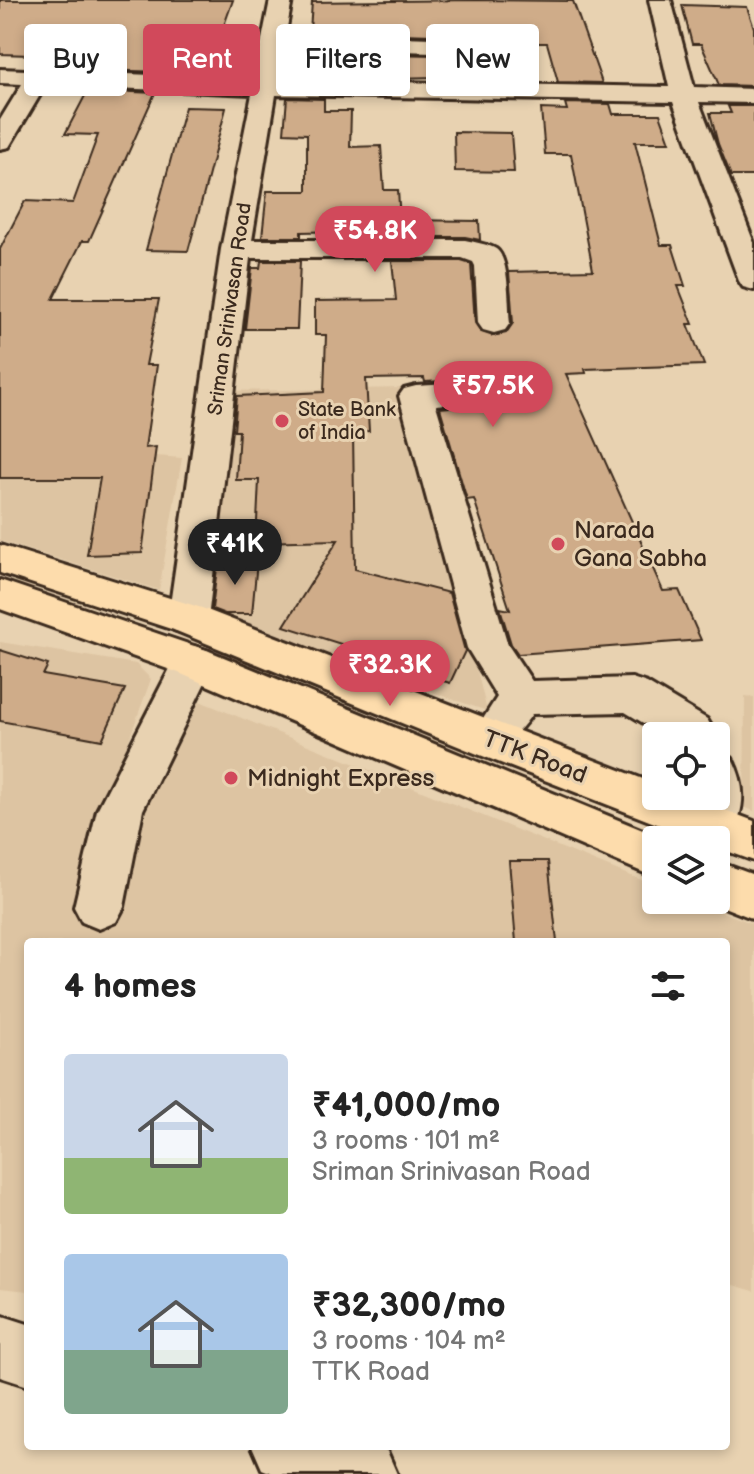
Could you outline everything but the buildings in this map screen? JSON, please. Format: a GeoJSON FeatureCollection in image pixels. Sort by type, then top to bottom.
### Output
{"type":"FeatureCollection","features":[{"type":"Feature","properties":{"kind":"main road","name":"TTK Road"},"geometry":{"type":"LineString","coordinates":[[0,559],[191,641],[642,850]]}},
{"type":"Feature","properties":{"kind":"main road","name":"TTK Road"},"geometry":{"type":"LineString","coordinates":[[0,594],[98,629],[191,641],[491,741],[734,833]]}},
{"type":"Feature","properties":{"kind":"main road"},"geometry":{"type":"LineString","coordinates":[[0,625],[42,635],[98,629]]}},
{"type":"Feature","properties":{"kind":"main road"},"geometry":{"type":"LineString","coordinates":[[730,888],[754,897]]}},
{"type":"Feature","properties":{"kind":"street","name":"Sriman Srinivasan Road"},"geometry":{"type":"LineString","coordinates":[[99,907],[120,810],[191,641],[236,249],[281,0]]}},
{"type":"Feature","properties":{"kind":"street"},"geometry":{"type":"LineString","coordinates":[[660,0],[684,97],[754,281]]}},
{"type":"Feature","properties":{"kind":"street"},"geometry":{"type":"LineString","coordinates":[[273,40],[426,45]]}},
{"type":"Feature","properties":{"kind":"street"},"geometry":{"type":"LineString","coordinates":[[0,76],[24,77]]}},
{"type":"Feature","properties":{"kind":"street"},"geometry":{"type":"LineString","coordinates":[[127,82],[684,97],[754,96]]}},
{"type":"Feature","properties":{"kind":"street"},"geometry":{"type":"LineString","coordinates":[[0,141],[27,96]]}},
{"type":"Feature","properties":{"kind":"street"},"geometry":{"type":"LineString","coordinates":[[236,249],[465,249],[486,256],[490,266],[494,323]]}},
{"type":"Feature","properties":{"kind":"street"},"geometry":{"type":"LineString","coordinates":[[515,390],[416,396],[488,648],[520,698]]}},
{"type":"Feature","properties":{"kind":"street"},"geometry":{"type":"LineString","coordinates":[[520,698],[632,695],[677,722]]}},
{"type":"Feature","properties":{"kind":"street"},"geometry":{"type":"LineString","coordinates":[[491,741],[520,698]]}},
{"type":"Feature","properties":{"kind":"street"},"geometry":{"type":"LineString","coordinates":[[723,810],[734,833]]}},
{"type":"Feature","properties":{"kind":"street"},"geometry":{"type":"LineString","coordinates":[[0,1346],[24,1354]]}},
{"type":"Feature","properties":{"kind":"street"},"geometry":{"type":"LineString","coordinates":[[296,1450],[363,1474]]}},
{"type":"Feature","properties":{"kind":"shaded area"},"geometry":{"type":"Polygon","coordinates":[[[407,388],[487,711],[210,616],[223,391],[407,388]]]}},
{"type":"Feature","properties":{"kind":"shaded area"},"geometry":{"type":"Polygon","coordinates":[[[0,444],[182,458],[159,590],[0,541],[0,444]]]}},
{"type":"Feature","properties":{"kind":"shaded area"},"geometry":{"type":"Polygon","coordinates":[[[0,642],[136,664],[151,679],[114,781],[132,817],[192,698],[642,880],[642,914],[727,914],[754,924],[754,1291],[730,1284],[730,938],[24,938],[24,1291],[0,1288],[0,642]]]}},
{"type":"Feature","properties":{"kind":"shaded area"},"geometry":{"type":"Polygon","coordinates":[[[745,696],[754,697],[754,811],[744,807],[745,696]]]}},
{"type":"Feature","properties":{"kind":"place","name":"State Bank of India"},"geometry":{"type":"Point","coordinates":[282,421]}},
{"type":"Feature","properties":{"kind":"place","name":"Narada Gana Sabha"},"geometry":{"type":"Point","coordinates":[558,544]}},
{"type":"Feature","properties":{"kind":"place","name":"Midnight Express"},"geometry":{"type":"Point","coordinates":[231,778]}}]}
